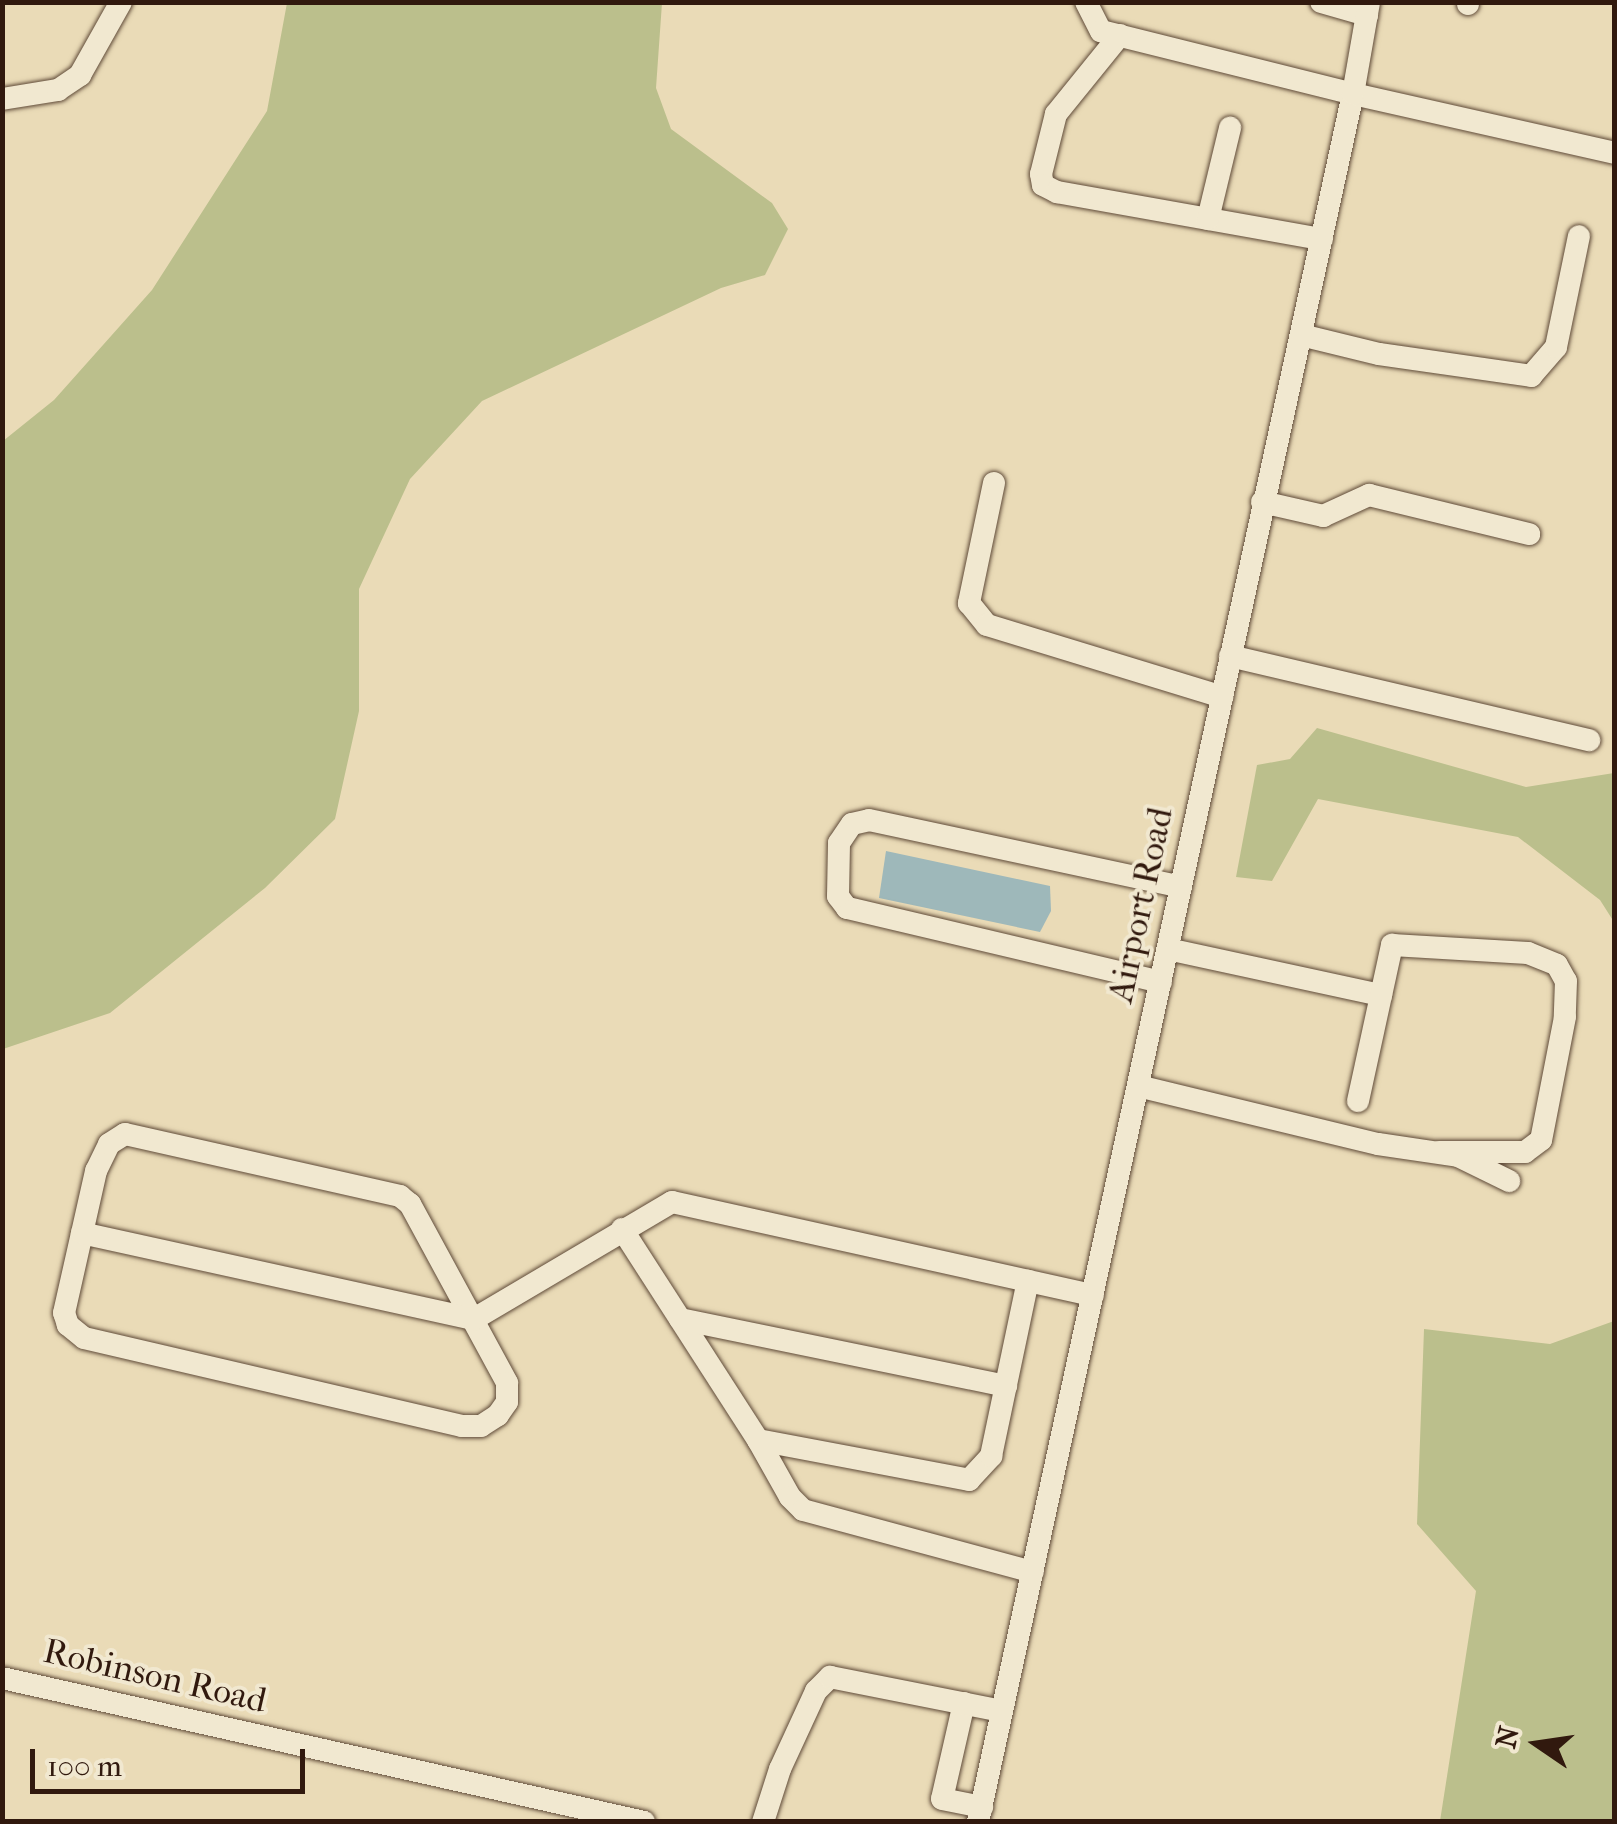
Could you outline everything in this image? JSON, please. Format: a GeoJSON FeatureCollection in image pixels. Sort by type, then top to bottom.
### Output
{"type":"FeatureCollection","features":[{"type":"Feature","properties":{"kind":"street"},"geometry":{"type":"LineString","coordinates":[[2,100],[58,90],[80,75],[121,2]]}},
{"type":"Feature","properties":{"kind":"street"},"geometry":{"type":"LineString","coordinates":[[1086,2],[1101,31],[1353,94],[1614,152]]}},
{"type":"Feature","properties":{"kind":"street"},"geometry":{"type":"LineString","coordinates":[[1321,2],[1368,8]]}},
{"type":"Feature","properties":{"kind":"street","name":"Airport Road"},"geometry":{"type":"LineString","coordinates":[[980,1814],[1353,94],[1368,8]]}},
{"type":"Feature","properties":{"kind":"street"},"geometry":{"type":"LineString","coordinates":[[1120,36],[1056,114],[1041,174],[1043,184],[1056,192],[1322,238]]}},
{"type":"Feature","properties":{"kind":"street"},"geometry":{"type":"LineString","coordinates":[[1208,219],[1230,128]]}},
{"type":"Feature","properties":{"kind":"street"},"geometry":{"type":"LineString","coordinates":[[1301,335],[1414,360],[1531,376],[1556,347],[1579,236]]}},
{"type":"Feature","properties":{"kind":"street"},"geometry":{"type":"LineString","coordinates":[[994,483],[969,603],[987,625],[1222,697]]}},
{"type":"Feature","properties":{"kind":"street"},"geometry":{"type":"LineString","coordinates":[[1262,502],[1323,516],[1369,495],[1528,534]]}},
{"type":"Feature","properties":{"kind":"street"},"geometry":{"type":"LineString","coordinates":[[1230,656],[1589,740]]}},
{"type":"Feature","properties":{"kind":"street"},"geometry":{"type":"LineString","coordinates":[[1161,982],[847,908],[838,896],[839,843],[852,824],[869,820],[1181,887]]}},
{"type":"Feature","properties":{"kind":"street"},"geometry":{"type":"LineString","coordinates":[[1138,1086],[1378,1144],[1439,1152],[1525,1152],[1541,1140],[1559,1056],[1566,981],[1557,964],[1528,953],[1410,943],[1392,945],[1358,1101]]}},
{"type":"Feature","properties":{"kind":"street"},"geometry":{"type":"LineString","coordinates":[[1168,950],[1381,995]]}},
{"type":"Feature","properties":{"kind":"street"},"geometry":{"type":"LineString","coordinates":[[126,1134],[400,1196],[410,1204],[474,1319],[507,1383],[507,1402],[498,1415],[481,1426],[84,1338],[68,1324],[64,1313],[102,1155],[109,1144],[126,1134]]}},
{"type":"Feature","properties":{"kind":"street"},"geometry":{"type":"LineString","coordinates":[[1439,1152],[1509,1180]]}},
{"type":"Feature","properties":{"kind":"street"},"geometry":{"type":"LineString","coordinates":[[82,1233],[474,1319],[672,1202],[1093,1296]]}},
{"type":"Feature","properties":{"kind":"street"},"geometry":{"type":"LineString","coordinates":[[622,1229],[758,1440],[790,1497],[803,1510],[1033,1572]]}},
{"type":"Feature","properties":{"kind":"street"},"geometry":{"type":"LineString","coordinates":[[758,1440],[969,1480],[991,1456],[1028,1281]]}},
{"type":"Feature","properties":{"kind":"street"},"geometry":{"type":"LineString","coordinates":[[680,1319],[1006,1386]]}},
{"type":"Feature","properties":{"kind":"street"},"geometry":{"type":"LineString","coordinates":[[763,1822],[780,1770],[816,1691],[830,1677],[1002,1711]]}},
{"type":"Feature","properties":{"kind":"street","name":"Robinson Road"},"geometry":{"type":"LineString","coordinates":[[2,1678],[644,1822]]}},
{"type":"Feature","properties":{"kind":"street"},"geometry":{"type":"LineString","coordinates":[[964,1702],[942,1799],[980,1814]]}},
{"type":"Feature","properties":{"kind":"green space"},"geometry":{"type":"Polygon","coordinates":[[[287,3],[662,3],[656,88],[671,129],[772,203],[788,229],[765,275],[721,288],[482,401],[410,479],[359,589],[359,711],[335,819],[265,888],[110,1013],[3,1049],[3,441],[54,400],[152,290],[267,111],[287,3]]]}},
{"type":"Feature","properties":{"kind":"green space"},"geometry":{"type":"Polygon","coordinates":[[[1317,728],[1526,787],[1614,773],[1614,922],[1600,900],[1518,837],[1318,799],[1272,881],[1236,877],[1257,765],[1290,759],[1317,728]]]}},
{"type":"Feature","properties":{"kind":"green space"},"geometry":{"type":"Polygon","coordinates":[[[1614,1321],[1614,1821],[1440,1821],[1476,1591],[1417,1524],[1424,1329],[1550,1344],[1614,1321]]]}},
{"type":"Feature","properties":{"kind":"water"},"geometry":{"type":"Polygon","coordinates":[[[886,851],[1050,886],[1051,911],[1040,932],[879,898],[886,851]]]}}]}
